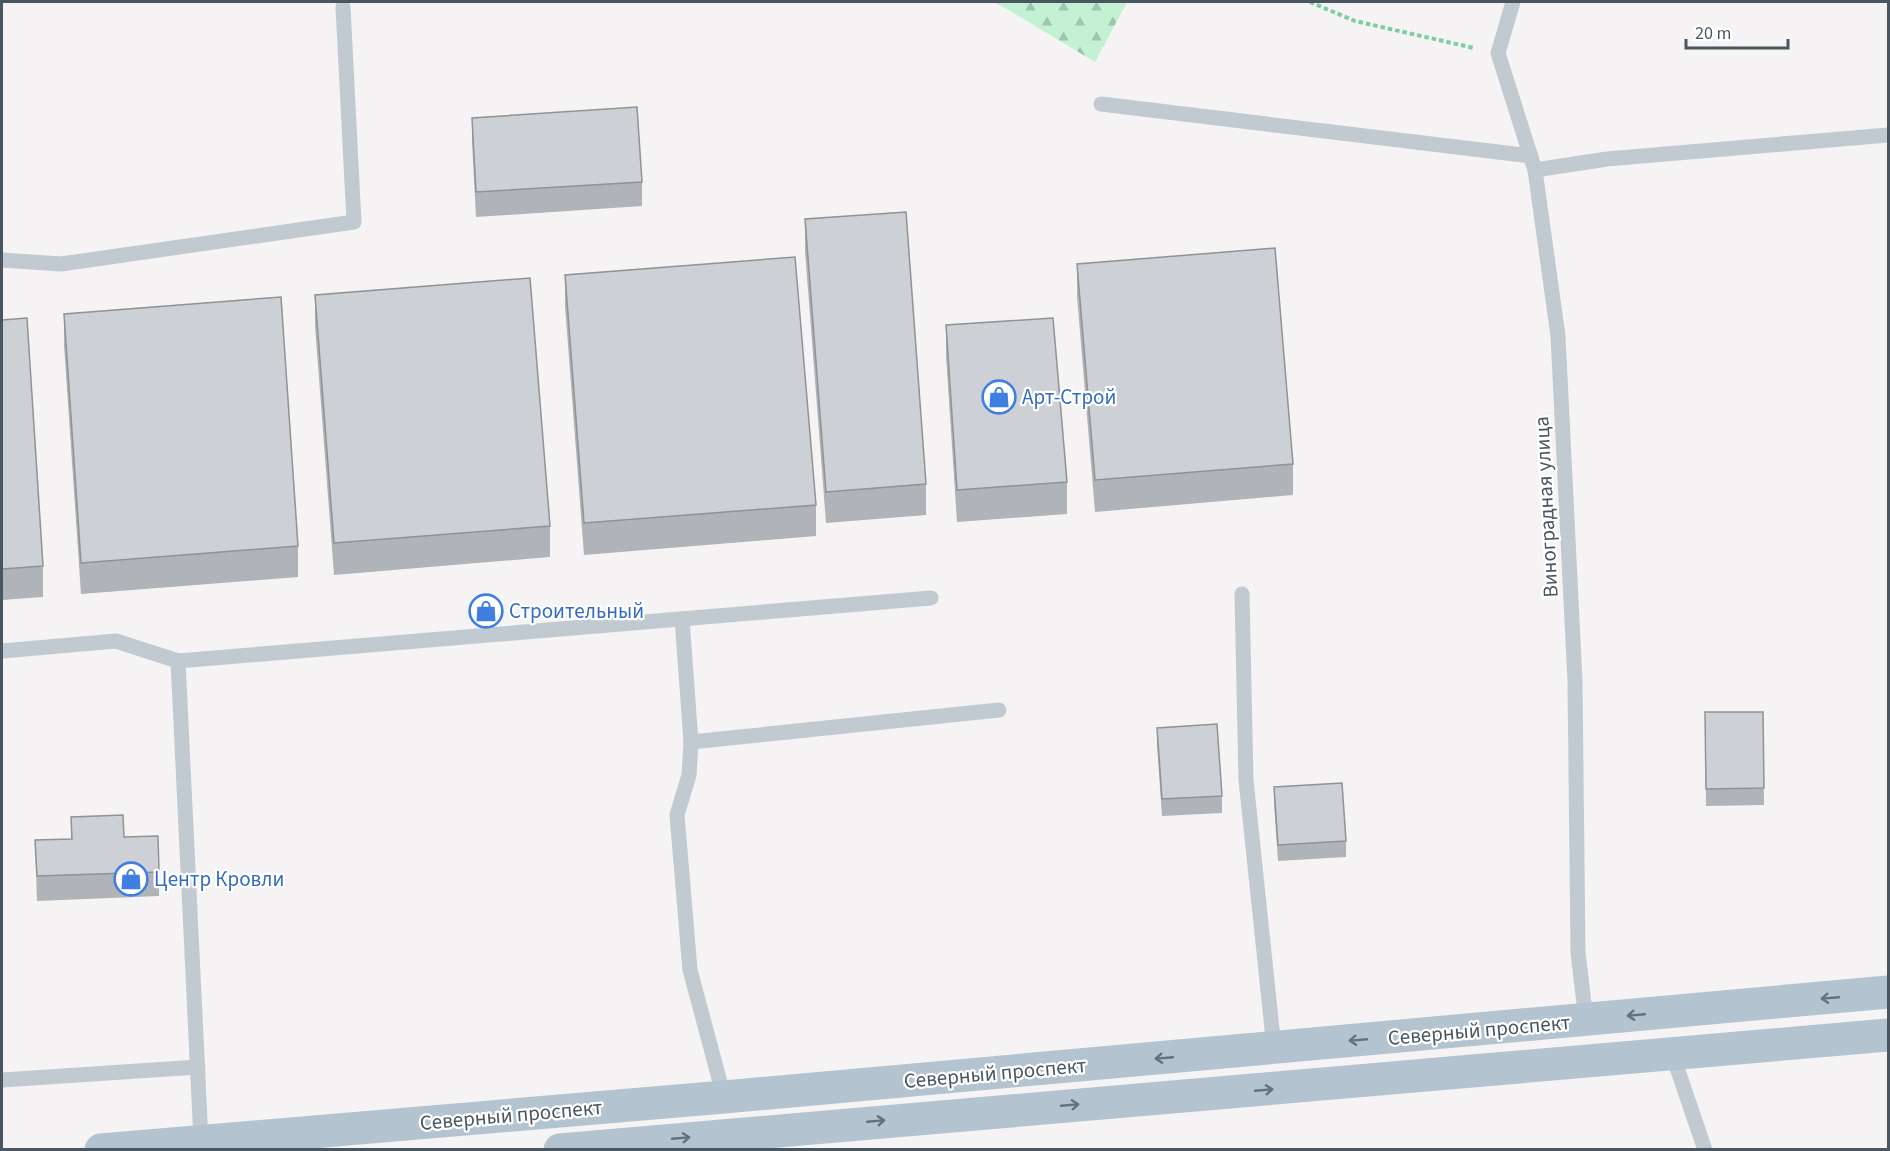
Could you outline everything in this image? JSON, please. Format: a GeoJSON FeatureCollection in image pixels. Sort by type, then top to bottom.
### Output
{"type":"FeatureCollection","features":[{"type":"Feature","properties":{"kind":"main road","name":"Северный проспект"},"geometry":{"type":"LineString","coordinates":[[101,1149],[724,1097],[1888,992]]}},
{"type":"Feature","properties":{"kind":"main road","name":"Северный проспект"},"geometry":{"type":"LineString","coordinates":[[560,1149],[1672,1056],[1888,1035]]}},
{"type":"Feature","properties":{"kind":"lane"},"geometry":{"type":"LineString","coordinates":[[1498,53],[1513,2]]}},
{"type":"Feature","properties":{"kind":"lane"},"geometry":{"type":"LineString","coordinates":[[2,260],[61,264],[354,222],[343,7]]}},
{"type":"Feature","properties":{"kind":"lane","name":"Виноградная улица"},"geometry":{"type":"LineString","coordinates":[[1498,53],[1533,163],[1558,336],[1575,681],[1578,953],[1586,1020]]}},
{"type":"Feature","properties":{"kind":"lane"},"geometry":{"type":"LineString","coordinates":[[1101,104],[1533,163],[1607,159],[1888,135]]}},
{"type":"Feature","properties":{"kind":"lane"},"geometry":{"type":"LineString","coordinates":[[1242,594],[1246,780],[1274,1048]]}},
{"type":"Feature","properties":{"kind":"lane"},"geometry":{"type":"LineString","coordinates":[[2,651],[116,641],[178,661],[931,598]]}},
{"type":"Feature","properties":{"kind":"lane"},"geometry":{"type":"LineString","coordinates":[[682,619],[691,742],[689,775],[677,815],[690,970],[724,1097]]}},
{"type":"Feature","properties":{"kind":"lane"},"geometry":{"type":"LineString","coordinates":[[178,661],[201,1141]]}},
{"type":"Feature","properties":{"kind":"lane"},"geometry":{"type":"LineString","coordinates":[[691,742],[999,710]]}},
{"type":"Feature","properties":{"kind":"lane"},"geometry":{"type":"LineString","coordinates":[[1672,1056],[1705,1149]]}},
{"type":"Feature","properties":{"kind":"lane"},"geometry":{"type":"LineString","coordinates":[[2,1080],[198,1067]]}},
{"type":"Feature","properties":{"kind":"path"},"geometry":{"type":"LineString","coordinates":[[1310,2],[1355,21],[1498,53]]}},
{"type":"Feature","properties":{"kind":"green space"},"geometry":{"type":"Polygon","coordinates":[[[995,2],[1127,2],[1095,62],[995,2]]]}},
{"type":"Feature","properties":{"kind":"building"},"geometry":{"type":"Polygon","coordinates":[[[637,107],[642,182],[476,192],[472,118],[637,107]]]}},
{"type":"Feature","properties":{"kind":"building"},"geometry":{"type":"Polygon","coordinates":[[[906,212],[926,484],[826,492],[805,219],[906,212]]]}},
{"type":"Feature","properties":{"kind":"building"},"geometry":{"type":"Polygon","coordinates":[[[1275,248],[1293,464],[1095,480],[1077,264],[1275,248]]]}},
{"type":"Feature","properties":{"kind":"building"},"geometry":{"type":"Polygon","coordinates":[[[795,257],[816,505],[584,523],[565,275],[795,257]]]}},
{"type":"Feature","properties":{"kind":"building"},"geometry":{"type":"Polygon","coordinates":[[[530,278],[550,526],[334,543],[315,295],[530,278]]]}},
{"type":"Feature","properties":{"kind":"building"},"geometry":{"type":"Polygon","coordinates":[[[281,297],[298,546],[81,563],[64,314],[281,297]]]}},
{"type":"Feature","properties":{"kind":"building"},"geometry":{"type":"Polygon","coordinates":[[[27,318],[43,566],[2,569],[2,320],[27,318]]]}},
{"type":"Feature","properties":{"kind":"building"},"geometry":{"type":"Polygon","coordinates":[[[1053,318],[1067,482],[957,490],[946,325],[1053,318]]]}},
{"type":"Feature","properties":{"kind":"building"},"geometry":{"type":"Polygon","coordinates":[[[1705,712],[1763,712],[1764,788],[1706,789],[1705,712]]]}},
{"type":"Feature","properties":{"kind":"building"},"geometry":{"type":"Polygon","coordinates":[[[1217,724],[1222,796],[1162,799],[1157,728],[1217,724]]]}},
{"type":"Feature","properties":{"kind":"building"},"geometry":{"type":"Polygon","coordinates":[[[1342,783],[1346,841],[1278,845],[1274,787],[1342,783]]]}},
{"type":"Feature","properties":{"kind":"building"},"geometry":{"type":"Polygon","coordinates":[[[123,815],[124,837],[158,836],[159,872],[37,876],[35,840],[72,839],[71,817],[123,815]]]}},
{"type":"Feature","properties":{"kind":"place","name":"Арт-Строй"},"geometry":{"type":"Point","coordinates":[999,397]}},
{"type":"Feature","properties":{"kind":"place","name":"Строительный"},"geometry":{"type":"Point","coordinates":[486,611]}},
{"type":"Feature","properties":{"kind":"place","name":"Центр Кровли"},"geometry":{"type":"Point","coordinates":[131,879]}}]}
